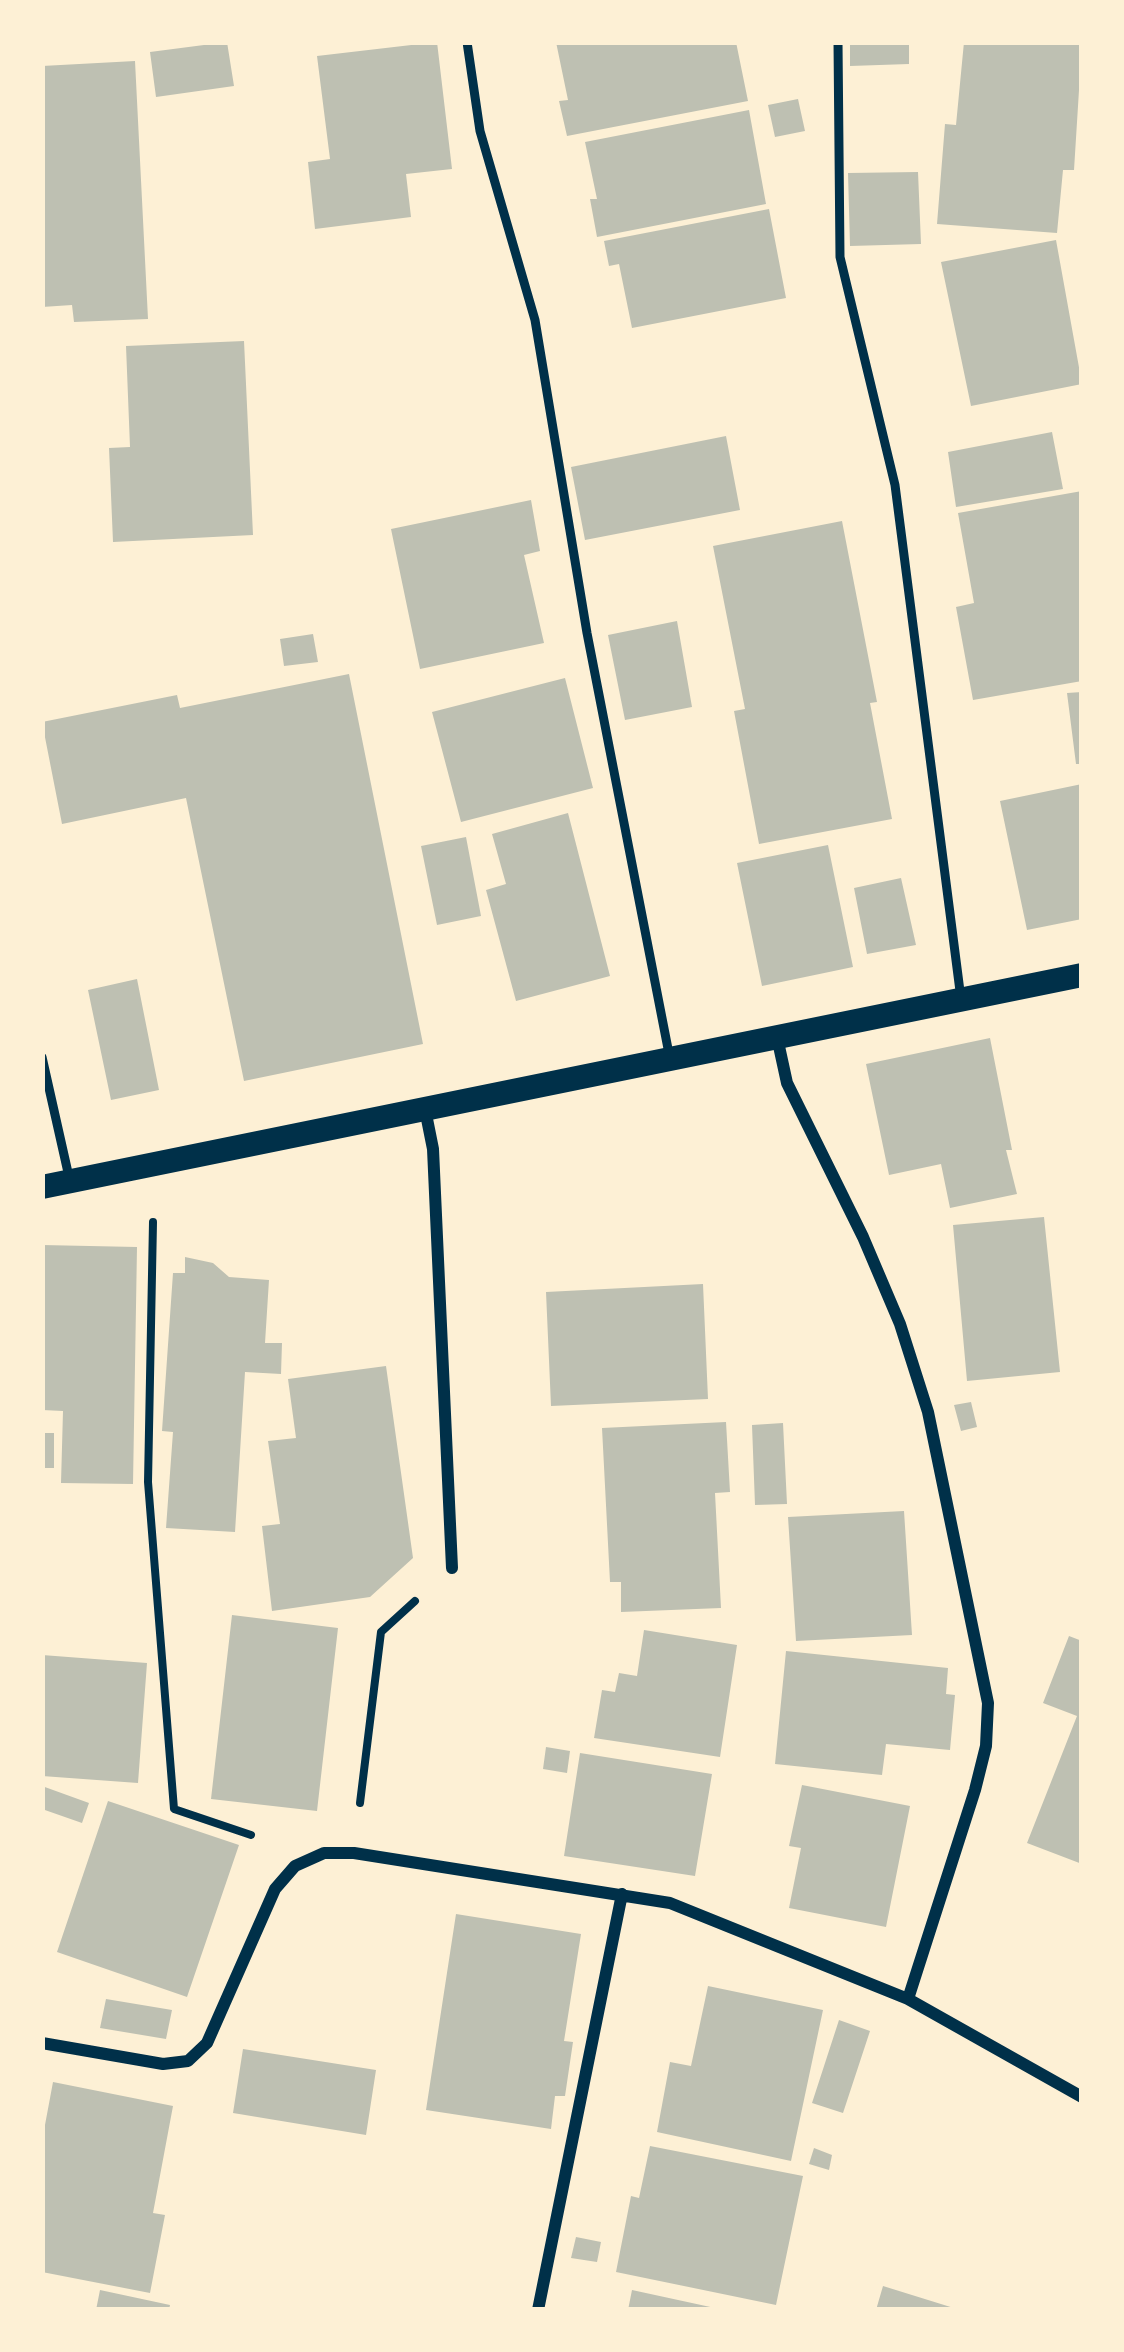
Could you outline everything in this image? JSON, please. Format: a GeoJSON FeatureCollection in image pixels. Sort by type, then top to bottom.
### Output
{"type":"FeatureCollection","features":[{"type":"Feature","properties":{"kind":"main road"},"geometry":{"type":"LineString","coordinates":[[42,1187],[1082,975]]}},
{"type":"Feature","properties":{"kind":"street"},"geometry":{"type":"LineString","coordinates":[[778,1037],[787,1083],[863,1237],[900,1324],[921,1390],[944,1476],[988,1703],[986,1746],[908,1999]]}},
{"type":"Feature","properties":{"kind":"street"},"geometry":{"type":"LineString","coordinates":[[425,1109],[433,1149],[452,1568]]}},
{"type":"Feature","properties":{"kind":"street"},"geometry":{"type":"LineString","coordinates":[[42,2043],[163,2064],[188,2061],[207,2044],[275,1889],[295,1866],[324,1853],[354,1852],[670,1903],[908,1999],[1082,2097]]}},
{"type":"Feature","properties":{"kind":"street"},"geometry":{"type":"LineString","coordinates":[[538,2310],[622,1894]]}},
{"type":"Feature","properties":{"kind":"lane"},"geometry":{"type":"LineString","coordinates":[[467,42],[480,131],[535,320],[586,633],[670,1059]]}},
{"type":"Feature","properties":{"kind":"lane"},"geometry":{"type":"LineString","coordinates":[[838,42],[840,257],[895,484],[954,967],[962,1000]]}},
{"type":"Feature","properties":{"kind":"lane"},"geometry":{"type":"LineString","coordinates":[[42,1057],[71,1183]]}},
{"type":"Feature","properties":{"kind":"path"},"geometry":{"type":"LineString","coordinates":[[145,1168],[153,1206],[148,1482],[174,1809],[274,1843],[295,1866]]}},
{"type":"Feature","properties":{"kind":"path"},"geometry":{"type":"LineString","coordinates":[[354,1852],[381,1632],[452,1568]]}},
{"type":"Feature","properties":{"kind":"building"},"geometry":{"type":"Polygon","coordinates":[[[227,42],[234,86],[156,97],[150,52],[227,42]]]}},
{"type":"Feature","properties":{"kind":"building"},"geometry":{"type":"Polygon","coordinates":[[[437,42],[452,169],[406,174],[411,217],[315,229],[308,162],[330,159],[317,56],[437,42]]]}},
{"type":"Feature","properties":{"kind":"building"},"geometry":{"type":"Polygon","coordinates":[[[556,42],[736,42],[748,101],[567,136],[559,101],[568,100],[556,42]]]}},
{"type":"Feature","properties":{"kind":"building"},"geometry":{"type":"Polygon","coordinates":[[[850,42],[909,42],[909,64],[850,66],[850,42]]]}},
{"type":"Feature","properties":{"kind":"building"},"geometry":{"type":"Polygon","coordinates":[[[964,42],[1082,42],[1074,170],[1063,170],[1057,233],[937,224],[945,124],[956,125],[964,42]]]}},
{"type":"Feature","properties":{"kind":"building"},"geometry":{"type":"Polygon","coordinates":[[[135,61],[148,319],[74,322],[72,305],[42,307],[42,66],[135,61]]]}},
{"type":"Feature","properties":{"kind":"building"},"geometry":{"type":"Polygon","coordinates":[[[798,99],[805,131],[775,137],[768,105],[798,99]]]}},
{"type":"Feature","properties":{"kind":"building"},"geometry":{"type":"Polygon","coordinates":[[[749,110],[766,204],[597,237],[590,199],[597,199],[585,142],[749,110]]]}},
{"type":"Feature","properties":{"kind":"building"},"geometry":{"type":"Polygon","coordinates":[[[918,172],[921,244],[850,246],[848,173],[918,172]]]}},
{"type":"Feature","properties":{"kind":"building"},"geometry":{"type":"Polygon","coordinates":[[[769,209],[786,298],[632,328],[619,264],[609,266],[604,241],[769,209]]]}},
{"type":"Feature","properties":{"kind":"building"},"geometry":{"type":"Polygon","coordinates":[[[1056,240],[1082,384],[971,406],[941,262],[1056,240]]]}},
{"type":"Feature","properties":{"kind":"building"},"geometry":{"type":"Polygon","coordinates":[[[244,341],[253,535],[113,542],[109,448],[130,447],[126,346],[244,341]]]}},
{"type":"Feature","properties":{"kind":"building"},"geometry":{"type":"Polygon","coordinates":[[[1052,432],[1063,489],[956,507],[948,452],[1052,432]]]}},
{"type":"Feature","properties":{"kind":"building"},"geometry":{"type":"Polygon","coordinates":[[[726,436],[740,510],[585,540],[571,467],[726,436]]]}},
{"type":"Feature","properties":{"kind":"building"},"geometry":{"type":"Polygon","coordinates":[[[1082,491],[1082,681],[973,700],[956,607],[974,603],[958,513],[1082,491]]]}},
{"type":"Feature","properties":{"kind":"building"},"geometry":{"type":"Polygon","coordinates":[[[531,500],[540,551],[524,555],[544,643],[420,669],[391,529],[531,500]]]}},
{"type":"Feature","properties":{"kind":"building"},"geometry":{"type":"Polygon","coordinates":[[[842,521],[877,702],[870,703],[892,819],[759,844],[734,711],[745,709],[713,546],[842,521]]]}},
{"type":"Feature","properties":{"kind":"building"},"geometry":{"type":"Polygon","coordinates":[[[677,621],[692,707],[625,720],[608,635],[677,621]]]}},
{"type":"Feature","properties":{"kind":"building"},"geometry":{"type":"Polygon","coordinates":[[[313,634],[318,662],[284,666],[280,639],[313,634]]]}},
{"type":"Feature","properties":{"kind":"building"},"geometry":{"type":"Polygon","coordinates":[[[349,674],[423,1044],[244,1081],[186,798],[62,824],[42,722],[177,695],[180,708],[349,674]]]}},
{"type":"Feature","properties":{"kind":"building"},"geometry":{"type":"Polygon","coordinates":[[[565,678],[593,788],[461,822],[432,712],[565,678]]]}},
{"type":"Feature","properties":{"kind":"building"},"geometry":{"type":"Polygon","coordinates":[[[1082,692],[1082,764],[1076,764],[1067,693],[1082,692]]]}},
{"type":"Feature","properties":{"kind":"building"},"geometry":{"type":"Polygon","coordinates":[[[1082,784],[1082,919],[1027,930],[1000,801],[1082,784]]]}},
{"type":"Feature","properties":{"kind":"building"},"geometry":{"type":"Polygon","coordinates":[[[568,813],[610,976],[516,1001],[486,890],[506,884],[492,834],[568,813]]]}},
{"type":"Feature","properties":{"kind":"building"},"geometry":{"type":"Polygon","coordinates":[[[466,837],[481,916],[437,925],[421,846],[466,837]]]}},
{"type":"Feature","properties":{"kind":"building"},"geometry":{"type":"Polygon","coordinates":[[[828,845],[853,967],[762,986],[737,863],[828,845]]]}},
{"type":"Feature","properties":{"kind":"building"},"geometry":{"type":"Polygon","coordinates":[[[901,878],[916,945],[867,954],[854,888],[901,878]]]}},
{"type":"Feature","properties":{"kind":"building"},"geometry":{"type":"Polygon","coordinates":[[[137,979],[159,1090],[111,1100],[88,990],[137,979]]]}},
{"type":"Feature","properties":{"kind":"building"},"geometry":{"type":"Polygon","coordinates":[[[990,1038],[1017,1194],[950,1208],[941,1164],[889,1175],[866,1064],[990,1038]]]}},
{"type":"Feature","properties":{"kind":"building"},"geometry":{"type":"Polygon","coordinates":[[[1044,1217],[1060,1372],[967,1381],[953,1225],[1044,1217]]]}},
{"type":"Feature","properties":{"kind":"building"},"geometry":{"type":"Polygon","coordinates":[[[42,1245],[137,1247],[133,1484],[61,1483],[63,1411],[42,1410],[42,1245]]]}},
{"type":"Feature","properties":{"kind":"building"},"geometry":{"type":"Polygon","coordinates":[[[185,1257],[213,1263],[229,1277],[269,1280],[265,1343],[282,1343],[281,1374],[245,1372],[235,1532],[166,1528],[173,1432],[162,1431],[173,1273],[185,1273],[185,1257]]]}},
{"type":"Feature","properties":{"kind":"building"},"geometry":{"type":"Polygon","coordinates":[[[703,1284],[708,1399],[551,1406],[546,1292],[703,1284]]]}},
{"type":"Feature","properties":{"kind":"building"},"geometry":{"type":"Polygon","coordinates":[[[386,1366],[413,1558],[370,1597],[272,1611],[262,1526],[280,1524],[268,1441],[296,1438],[288,1379],[386,1366]]]}},
{"type":"Feature","properties":{"kind":"building"},"geometry":{"type":"Polygon","coordinates":[[[971,1402],[977,1427],[961,1431],[954,1405],[971,1402]]]}},
{"type":"Feature","properties":{"kind":"building"},"geometry":{"type":"Polygon","coordinates":[[[726,1422],[730,1492],[715,1493],[721,1608],[621,1612],[621,1582],[610,1582],[602,1428],[726,1422]]]}},
{"type":"Feature","properties":{"kind":"building"},"geometry":{"type":"Polygon","coordinates":[[[783,1423],[787,1504],[755,1505],[752,1425],[783,1423]]]}},
{"type":"Feature","properties":{"kind":"building"},"geometry":{"type":"Polygon","coordinates":[[[42,1433],[54,1433],[54,1468],[42,1468],[42,1433]]]}},
{"type":"Feature","properties":{"kind":"building"},"geometry":{"type":"Polygon","coordinates":[[[904,1511],[912,1635],[796,1641],[788,1517],[904,1511]]]}},
{"type":"Feature","properties":{"kind":"building"},"geometry":{"type":"Polygon","coordinates":[[[232,1615],[338,1628],[317,1811],[211,1799],[232,1615]]]}},
{"type":"Feature","properties":{"kind":"building"},"geometry":{"type":"Polygon","coordinates":[[[644,1630],[737,1645],[720,1757],[594,1738],[602,1690],[615,1692],[619,1673],[637,1676],[644,1630]]]}},
{"type":"Feature","properties":{"kind":"building"},"geometry":{"type":"Polygon","coordinates":[[[1069,1636],[1082,1641],[1082,1864],[1027,1843],[1077,1716],[1043,1703],[1069,1636]]]}},
{"type":"Feature","properties":{"kind":"building"},"geometry":{"type":"Polygon","coordinates":[[[786,1651],[948,1668],[946,1694],[955,1695],[950,1750],[886,1744],[882,1775],[775,1764],[786,1651]]]}},
{"type":"Feature","properties":{"kind":"building"},"geometry":{"type":"Polygon","coordinates":[[[42,1655],[147,1663],[138,1783],[42,1776],[42,1655]]]}},
{"type":"Feature","properties":{"kind":"building"},"geometry":{"type":"Polygon","coordinates":[[[546,1747],[570,1751],[567,1773],[543,1769],[546,1747]]]}},
{"type":"Feature","properties":{"kind":"building"},"geometry":{"type":"Polygon","coordinates":[[[580,1753],[712,1774],[695,1876],[564,1856],[580,1753]]]}},
{"type":"Feature","properties":{"kind":"building"},"geometry":{"type":"Polygon","coordinates":[[[802,1785],[910,1806],[886,1927],[789,1908],[801,1848],[789,1846],[802,1785]]]}},
{"type":"Feature","properties":{"kind":"building"},"geometry":{"type":"Polygon","coordinates":[[[42,1786],[89,1803],[82,1823],[42,1809],[42,1786]]]}},
{"type":"Feature","properties":{"kind":"building"},"geometry":{"type":"Polygon","coordinates":[[[108,1801],[239,1845],[187,1997],[57,1952],[108,1801]]]}},
{"type":"Feature","properties":{"kind":"building"},"geometry":{"type":"Polygon","coordinates":[[[456,1914],[581,1934],[564,2041],[573,2042],[565,2096],[555,2096],[551,2129],[426,2110],[456,1914]]]}},
{"type":"Feature","properties":{"kind":"building"},"geometry":{"type":"Polygon","coordinates":[[[708,1986],[823,2010],[791,2161],[657,2132],[670,2062],[691,2066],[708,1986]]]}},
{"type":"Feature","properties":{"kind":"building"},"geometry":{"type":"Polygon","coordinates":[[[106,1999],[172,2010],[166,2039],[100,2028],[106,1999]]]}},
{"type":"Feature","properties":{"kind":"building"},"geometry":{"type":"Polygon","coordinates":[[[839,2020],[870,2031],[843,2113],[812,2103],[839,2020]]]}},
{"type":"Feature","properties":{"kind":"building"},"geometry":{"type":"Polygon","coordinates":[[[243,2049],[376,2070],[366,2135],[233,2113],[243,2049]]]}},
{"type":"Feature","properties":{"kind":"building"},"geometry":{"type":"Polygon","coordinates":[[[53,2082],[173,2106],[153,2213],[165,2215],[150,2293],[42,2272],[42,2141],[53,2082]]]}},
{"type":"Feature","properties":{"kind":"building"},"geometry":{"type":"Polygon","coordinates":[[[650,2146],[803,2176],[776,2305],[616,2272],[631,2196],[639,2198],[650,2146]]]}},
{"type":"Feature","properties":{"kind":"building"},"geometry":{"type":"Polygon","coordinates":[[[814,2148],[832,2155],[829,2170],[809,2164],[814,2148]]]}},
{"type":"Feature","properties":{"kind":"building"},"geometry":{"type":"Polygon","coordinates":[[[576,2237],[601,2242],[597,2262],[571,2258],[576,2237]]]}},
{"type":"Feature","properties":{"kind":"building"},"geometry":{"type":"Polygon","coordinates":[[[883,2286],[957,2309],[957,2310],[876,2310],[883,2286]]]}},
{"type":"Feature","properties":{"kind":"building"},"geometry":{"type":"Polygon","coordinates":[[[100,2290],[170,2305],[169,2310],[96,2310],[100,2290]]]}},
{"type":"Feature","properties":{"kind":"building"},"geometry":{"type":"Polygon","coordinates":[[[632,2290],[715,2308],[715,2310],[628,2310],[632,2290]]]}}]}
